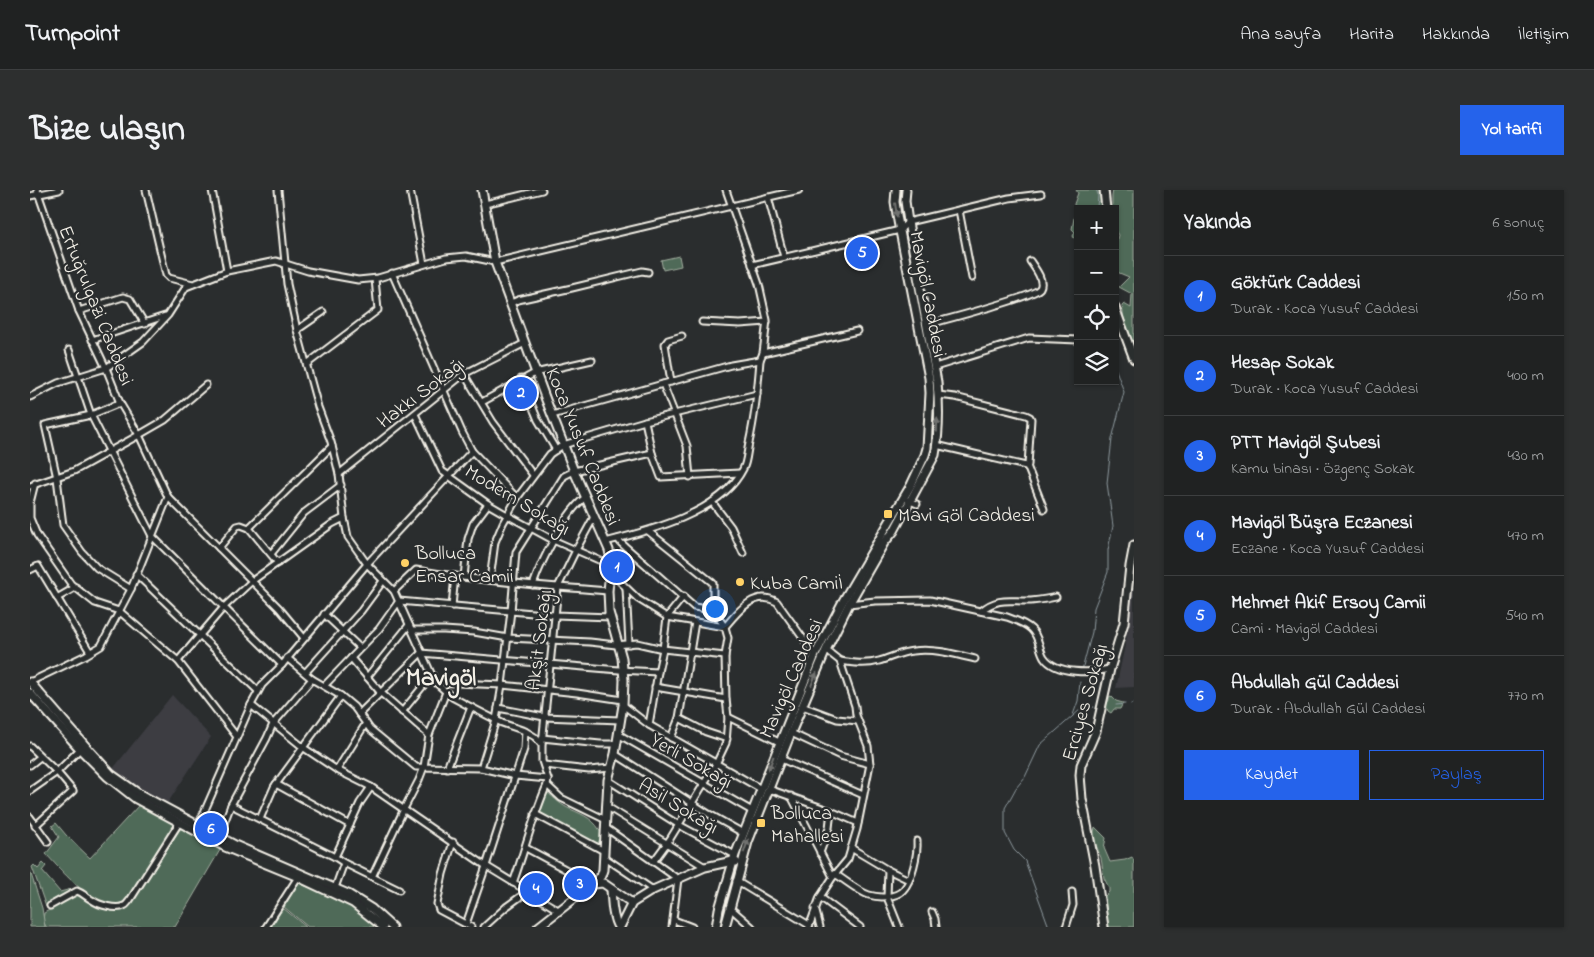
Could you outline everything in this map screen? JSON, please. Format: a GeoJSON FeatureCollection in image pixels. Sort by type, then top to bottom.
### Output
{"type":"FeatureCollection","features":[{"type":"Feature","properties":{"kind":"street"},"geometry":{"type":"LineString","coordinates":[[30,196],[38,192],[59,190]]}},
{"type":"Feature","properties":{"kind":"street"},"geometry":{"type":"LineString","coordinates":[[146,190],[166,275],[169,278],[193,284]]}},
{"type":"Feature","properties":{"kind":"street"},"geometry":{"type":"LineString","coordinates":[[212,190],[227,270]]}},
{"type":"Feature","properties":{"kind":"street"},"geometry":{"type":"LineString","coordinates":[[278,190],[284,264],[297,330],[339,474],[348,537],[367,564],[394,591],[435,682],[446,692],[471,707],[496,720],[526,731],[542,745]]}},
{"type":"Feature","properties":{"kind":"street"},"geometry":{"type":"LineString","coordinates":[[410,190],[424,264]]}},
{"type":"Feature","properties":{"kind":"street","name":"Koca Yusuf Caddesi"},"geometry":{"type":"LineString","coordinates":[[482,190],[496,262],[574,471],[609,550],[608,590],[610,617],[622,658],[623,703],[615,754],[608,780],[602,880]]}},
{"type":"Feature","properties":{"kind":"street"},"geometry":{"type":"LineString","coordinates":[[484,204],[542,190]]}},
{"type":"Feature","properties":{"kind":"street"},"geometry":{"type":"LineString","coordinates":[[605,542],[648,532],[680,519],[712,502],[732,487],[744,468],[758,394],[760,360],[763,353],[767,322],[759,284],[726,190]]}},
{"type":"Feature","properties":{"kind":"street"},"geometry":{"type":"LineString","coordinates":[[30,397],[58,383],[106,368],[143,342],[168,315],[186,287],[227,270],[276,261],[308,271],[358,280],[392,274],[446,258],[466,256],[496,262],[799,190]]}},
{"type":"Feature","properties":{"kind":"street","name":"Mavigöl Caddesi"},"geometry":{"type":"LineString","coordinates":[[716,927],[719,909],[743,833],[815,655],[847,594],[910,501],[927,448],[930,392],[896,207],[896,190]]}},
{"type":"Feature","properties":{"kind":"street","name":"Mavigöl Caddesi"},"geometry":{"type":"LineString","coordinates":[[725,927],[748,842],[826,650],[884,543],[894,531],[933,460],[936,444],[938,394],[935,367],[908,222],[905,201],[906,190]]}},
{"type":"Feature","properties":{"kind":"street"},"geometry":{"type":"LineString","coordinates":[[1104,190],[1106,205]]}},
{"type":"Feature","properties":{"kind":"street","name":"Ertuğrulgazi Caddesi"},"geometry":{"type":"LineString","coordinates":[[38,192],[79,311],[120,403],[139,435],[168,497],[279,608],[304,638]]}},
{"type":"Feature","properties":{"kind":"street"},"geometry":{"type":"LineString","coordinates":[[752,265],[900,230],[908,222],[1009,198],[1041,194]]}},
{"type":"Feature","properties":{"kind":"street"},"geometry":{"type":"LineString","coordinates":[[768,197],[784,257]]}},
{"type":"Feature","properties":{"kind":"street"},"geometry":{"type":"LineString","coordinates":[[959,210],[972,278]]}},
{"type":"Feature","properties":{"kind":"street"},"geometry":{"type":"LineString","coordinates":[[927,325],[1011,301],[1038,290],[1041,286],[1039,278],[1030,261]]}},
{"type":"Feature","properties":{"kind":"street"},"geometry":{"type":"LineString","coordinates":[[511,303],[636,272],[648,272]]}},
{"type":"Feature","properties":{"kind":"street"},"geometry":{"type":"LineString","coordinates":[[392,274],[472,451],[517,498]]}},
{"type":"Feature","properties":{"kind":"street"},"geometry":{"type":"LineString","coordinates":[[306,364],[378,310],[375,278]]}},
{"type":"Feature","properties":{"kind":"street"},"geometry":{"type":"LineString","coordinates":[[79,311],[124,297],[130,299],[145,324]]}},
{"type":"Feature","properties":{"kind":"street"},"geometry":{"type":"LineString","coordinates":[[297,330],[323,312]]}},
{"type":"Feature","properties":{"kind":"street"},"geometry":{"type":"LineString","coordinates":[[92,340],[168,315]]}},
{"type":"Feature","properties":{"kind":"street"},"geometry":{"type":"LineString","coordinates":[[1119,319],[1134,359]]}},
{"type":"Feature","properties":{"kind":"street"},"geometry":{"type":"LineString","coordinates":[[702,322],[740,324],[767,322]]}},
{"type":"Feature","properties":{"kind":"street"},"geometry":{"type":"LineString","coordinates":[[763,353],[857,331]]}},
{"type":"Feature","properties":{"kind":"street"},"geometry":{"type":"LineString","coordinates":[[671,382],[665,344],[668,340],[682,336]]}},
{"type":"Feature","properties":{"kind":"street"},"geometry":{"type":"LineString","coordinates":[[935,367],[1028,338],[1074,340]]}},
{"type":"Feature","properties":{"kind":"street","name":"Hakkı Sokağı"},"geometry":{"type":"LineString","coordinates":[[339,474],[464,374],[525,343]]}},
{"type":"Feature","properties":{"kind":"street"},"geometry":{"type":"LineString","coordinates":[[68,350],[92,415],[152,536],[282,664]]}},
{"type":"Feature","properties":{"kind":"street"},"geometry":{"type":"LineString","coordinates":[[482,402],[536,373],[592,360]]}},
{"type":"Feature","properties":{"kind":"street"},"geometry":{"type":"LineString","coordinates":[[552,414],[731,365],[760,360]]}},
{"type":"Feature","properties":{"kind":"street"},"geometry":{"type":"LineString","coordinates":[[464,374],[494,422],[533,475]]}},
{"type":"Feature","properties":{"kind":"street"},"geometry":{"type":"LineString","coordinates":[[521,380],[538,420],[556,450]]}},
{"type":"Feature","properties":{"kind":"street"},"geometry":{"type":"LineString","coordinates":[[663,384],[687,446],[690,476]]}},
{"type":"Feature","properties":{"kind":"street"},"geometry":{"type":"LineString","coordinates":[[206,385],[165,420],[139,435],[74,471],[57,478],[33,484],[30,518],[37,535],[71,584],[95,603],[119,611],[178,660],[237,737]]}},
{"type":"Feature","properties":{"kind":"street"},"geometry":{"type":"LineString","coordinates":[[490,580],[494,542],[517,498],[550,454],[564,445],[645,421],[758,394]]}},
{"type":"Feature","properties":{"kind":"street"},"geometry":{"type":"LineString","coordinates":[[938,394],[1030,417],[1027,466],[1044,510]]}},
{"type":"Feature","properties":{"kind":"street"},"geometry":{"type":"LineString","coordinates":[[120,403],[92,415],[45,425],[57,478],[64,525],[82,552],[98,568],[131,589]]}},
{"type":"Feature","properties":{"kind":"street","name":"Modern Sokağı"},"geometry":{"type":"LineString","coordinates":[[415,414],[442,471],[488,504],[553,540],[610,568],[638,599],[667,616],[725,627]]}},
{"type":"Feature","properties":{"kind":"street"},"geometry":{"type":"LineString","coordinates":[[645,421],[652,453],[661,477],[740,473]]}},
{"type":"Feature","properties":{"kind":"street"},"geometry":{"type":"LineString","coordinates":[[936,444],[1027,466]]}},
{"type":"Feature","properties":{"kind":"street"},"geometry":{"type":"LineString","coordinates":[[249,528],[332,446]]}},
{"type":"Feature","properties":{"kind":"street"},"geometry":{"type":"LineString","coordinates":[[196,829],[258,691],[367,564],[472,451]]}},
{"type":"Feature","properties":{"kind":"street"},"geometry":{"type":"LineString","coordinates":[[481,768],[496,720],[502,685],[516,552],[563,477],[574,471],[652,453]]}},
{"type":"Feature","properties":{"kind":"street"},"geometry":{"type":"LineString","coordinates":[[271,554],[304,513],[341,485]]}},
{"type":"Feature","properties":{"kind":"street"},"geometry":{"type":"LineString","coordinates":[[168,497],[131,589],[100,646],[30,682],[108,778],[136,799],[179,824],[219,836],[244,849],[335,888],[359,900],[381,916],[392,927]]}},
{"type":"Feature","properties":{"kind":"street"},"geometry":{"type":"LineString","coordinates":[[533,585],[553,540],[579,501],[586,497]]}},
{"type":"Feature","properties":{"kind":"street"},"geometry":{"type":"LineString","coordinates":[[712,502],[731,527],[743,553]]}},
{"type":"Feature","properties":{"kind":"street"},"geometry":{"type":"LineString","coordinates":[[464,577],[468,539],[473,524],[488,504]]}},
{"type":"Feature","properties":{"kind":"street","name":"Akşit Sokağı"},"geometry":{"type":"LineString","coordinates":[[548,782],[542,761],[542,738],[558,587],[594,517]]}},
{"type":"Feature","properties":{"kind":"street"},"geometry":{"type":"LineString","coordinates":[[178,660],[224,607],[252,581],[344,518]]}},
{"type":"Feature","properties":{"kind":"street"},"geometry":{"type":"LineString","coordinates":[[219,548],[237,526],[241,525],[249,528],[278,563]]}},
{"type":"Feature","properties":{"kind":"street"},"geometry":{"type":"LineString","coordinates":[[648,532],[713,583],[713,610],[725,627],[728,638],[725,656],[728,717],[727,739],[724,749],[679,825],[653,862]]}},
{"type":"Feature","properties":{"kind":"street"},"geometry":{"type":"LineString","coordinates":[[618,539],[620,543],[684,596],[694,607],[713,610]]}},
{"type":"Feature","properties":{"kind":"street","name":"Erciyes Sokağı"},"geometry":{"type":"LineString","coordinates":[[1104,927],[1095,866],[1082,800],[1080,775],[1081,765],[1096,731],[1110,669],[1124,622],[1128,578],[1134,546]]}},
{"type":"Feature","properties":{"kind":"street"},"geometry":{"type":"LineString","coordinates":[[30,570],[38,566],[90,652]]}},
{"type":"Feature","properties":{"kind":"street"},"geometry":{"type":"LineString","coordinates":[[394,591],[416,570],[533,585],[608,590]]}},
{"type":"Feature","properties":{"kind":"street"},"geometry":{"type":"LineString","coordinates":[[136,574],[258,691]]}},
{"type":"Feature","properties":{"kind":"street"},"geometry":{"type":"LineString","coordinates":[[452,606],[455,576]]}},
{"type":"Feature","properties":{"kind":"street"},"geometry":{"type":"LineString","coordinates":[[305,673],[361,611],[383,581]]}},
{"type":"Feature","properties":{"kind":"street"},"geometry":{"type":"LineString","coordinates":[[57,598],[76,587]]}},
{"type":"Feature","properties":{"kind":"street"},"geometry":{"type":"LineString","coordinates":[[626,587],[629,644]]}},
{"type":"Feature","properties":{"kind":"street"},"geometry":{"type":"LineString","coordinates":[[649,724],[667,616],[684,596]]}},
{"type":"Feature","properties":{"kind":"street"},"geometry":{"type":"LineString","coordinates":[[725,627],[737,612],[752,600],[762,597],[772,599],[777,602],[815,655]]}},
{"type":"Feature","properties":{"kind":"street"},"geometry":{"type":"LineString","coordinates":[[981,611],[992,603],[999,601],[1033,601],[1056,597]]}},
{"type":"Feature","properties":{"kind":"street"},"geometry":{"type":"LineString","coordinates":[[850,604],[930,600],[981,611],[1019,621],[1031,629],[1044,657],[1056,667],[1083,672],[1110,669]]}},
{"type":"Feature","properties":{"kind":"street"},"geometry":{"type":"LineString","coordinates":[[399,601],[555,615],[610,617]]}},
{"type":"Feature","properties":{"kind":"street"},"geometry":{"type":"LineString","coordinates":[[325,685],[379,629],[399,601]]}},
{"type":"Feature","properties":{"kind":"street"},"geometry":{"type":"LineString","coordinates":[[324,614],[360,648]]}},
{"type":"Feature","properties":{"kind":"street"},"geometry":{"type":"LineString","coordinates":[[671,738],[679,718],[682,690],[695,622]]}},
{"type":"Feature","properties":{"kind":"street"},"geometry":{"type":"LineString","coordinates":[[411,627],[474,632],[508,638],[618,645],[637,643],[689,653],[725,656]]}},
{"type":"Feature","properties":{"kind":"street"},"geometry":{"type":"LineString","coordinates":[[367,677],[411,627]]}},
{"type":"Feature","properties":{"kind":"street"},"geometry":{"type":"LineString","coordinates":[[826,650],[840,661],[866,664],[904,652],[919,650],[955,654],[975,659]]}},
{"type":"Feature","properties":{"kind":"street"},"geometry":{"type":"LineString","coordinates":[[359,714],[421,653],[658,672]]}},
{"type":"Feature","properties":{"kind":"street"},"geometry":{"type":"LineString","coordinates":[[287,658],[312,679],[341,696],[354,707],[370,729],[416,767],[481,768],[548,782],[560,798],[606,820]]}},
{"type":"Feature","properties":{"kind":"street"},"geometry":{"type":"LineString","coordinates":[[351,658],[380,692],[429,735]]}},
{"type":"Feature","properties":{"kind":"street"},"geometry":{"type":"LineString","coordinates":[[736,881],[809,926],[820,898],[848,859],[858,823],[870,764],[868,746],[840,661]]}},
{"type":"Feature","properties":{"kind":"street"},"geometry":{"type":"LineString","coordinates":[[402,712],[432,675]]}},
{"type":"Feature","properties":{"kind":"street"},"geometry":{"type":"LineString","coordinates":[[219,836],[231,805],[273,724],[312,679]]}},
{"type":"Feature","properties":{"kind":"street"},"geometry":{"type":"LineString","coordinates":[[435,682],[502,685],[623,703],[649,724],[671,738],[761,789]]}},
{"type":"Feature","properties":{"kind":"street"},"geometry":{"type":"LineString","coordinates":[[655,686],[726,699]]}},
{"type":"Feature","properties":{"kind":"street"},"geometry":{"type":"LineString","coordinates":[[372,877],[419,780],[424,767],[429,735],[446,692]]}},
{"type":"Feature","properties":{"kind":"street"},"geometry":{"type":"LineString","coordinates":[[30,693],[111,774],[138,793],[238,853],[353,902],[383,927]]}},
{"type":"Feature","properties":{"kind":"street"},"geometry":{"type":"LineString","coordinates":[[260,819],[276,784],[341,696]]}},
{"type":"Feature","properties":{"kind":"street"},"geometry":{"type":"LineString","coordinates":[[251,705],[304,748],[337,770],[370,787],[486,866],[558,910]]}},
{"type":"Feature","properties":{"kind":"street"},"geometry":{"type":"LineString","coordinates":[[802,706],[837,718],[858,720]]}},
{"type":"Feature","properties":{"kind":"street"},"geometry":{"type":"LineString","coordinates":[[447,768],[471,707]]}},
{"type":"Feature","properties":{"kind":"street"},"geometry":{"type":"LineString","coordinates":[[498,708],[544,717],[620,720]]}},
{"type":"Feature","properties":{"kind":"street"},"geometry":{"type":"LineString","coordinates":[[728,717],[779,742]]}},
{"type":"Feature","properties":{"kind":"street"},"geometry":{"type":"LineString","coordinates":[[679,718],[706,732],[727,739]]}},
{"type":"Feature","properties":{"kind":"street"},"geometry":{"type":"LineString","coordinates":[[337,770],[366,723]]}},
{"type":"Feature","properties":{"kind":"street"},"geometry":{"type":"LineString","coordinates":[[453,842],[443,874],[437,907],[439,910],[468,926],[524,748],[526,731]]}},
{"type":"Feature","properties":{"kind":"street"},"geometry":{"type":"LineString","coordinates":[[791,733],[840,756],[870,764]]}},
{"type":"Feature","properties":{"kind":"street","name":"Yerli Sokağı"},"geometry":{"type":"LineString","coordinates":[[618,734],[752,811]]}},
{"type":"Feature","properties":{"kind":"street"},"geometry":{"type":"LineString","coordinates":[[542,738],[616,744]]}},
{"type":"Feature","properties":{"kind":"street"},"geometry":{"type":"LineString","coordinates":[[30,746],[57,772],[73,791],[35,826]]}},
{"type":"Feature","properties":{"kind":"street"},"geometry":{"type":"LineString","coordinates":[[30,791],[57,772],[82,747]]}},
{"type":"Feature","properties":{"kind":"street"},"geometry":{"type":"LineString","coordinates":[[615,754],[743,833]]}},
{"type":"Feature","properties":{"kind":"street"},"geometry":{"type":"LineString","coordinates":[[30,765],[40,757]]}},
{"type":"Feature","properties":{"kind":"street"},"geometry":{"type":"LineString","coordinates":[[781,760],[863,795]]}},
{"type":"Feature","properties":{"kind":"street"},"geometry":{"type":"LineString","coordinates":[[544,765],[589,770],[610,768]]}},
{"type":"Feature","properties":{"kind":"street","name":"Asil Sokağı"},"geometry":{"type":"LineString","coordinates":[[608,780],[734,858]]}},
{"type":"Feature","properties":{"kind":"street"},"geometry":{"type":"LineString","coordinates":[[513,883],[548,782]]}},
{"type":"Feature","properties":{"kind":"street"},"geometry":{"type":"LineString","coordinates":[[276,784],[350,825]]}},
{"type":"Feature","properties":{"kind":"street"},"geometry":{"type":"LineString","coordinates":[[335,857],[370,787]]}},
{"type":"Feature","properties":{"kind":"street"},"geometry":{"type":"LineString","coordinates":[[770,789],[858,823]]}},
{"type":"Feature","properties":{"kind":"street"},"geometry":{"type":"LineString","coordinates":[[791,796],[834,876],[869,895],[888,897],[903,891],[909,880],[917,841]]}},
{"type":"Feature","properties":{"kind":"street"},"geometry":{"type":"LineString","coordinates":[[231,805],[399,890]]}},
{"type":"Feature","properties":{"kind":"street"},"geometry":{"type":"LineString","coordinates":[[606,806],[705,868]]}},
{"type":"Feature","properties":{"kind":"street"},"geometry":{"type":"LineString","coordinates":[[820,852],[829,828],[831,811]]}},
{"type":"Feature","properties":{"kind":"street"},"geometry":{"type":"LineString","coordinates":[[536,814],[604,854],[653,890]]}},
{"type":"Feature","properties":{"kind":"street"},"geometry":{"type":"LineString","coordinates":[[30,817],[48,842]]}},
{"type":"Feature","properties":{"kind":"street"},"geometry":{"type":"LineString","coordinates":[[50,906],[77,891],[101,904],[118,907],[124,906],[130,900],[179,824]]}},
{"type":"Feature","properties":{"kind":"street"},"geometry":{"type":"LineString","coordinates":[[606,828],[678,878]]}},
{"type":"Feature","properties":{"kind":"street"},"geometry":{"type":"LineString","coordinates":[[526,848],[593,884]]}},
{"type":"Feature","properties":{"kind":"street"},"geometry":{"type":"LineString","coordinates":[[852,848],[888,870],[909,880]]}},
{"type":"Feature","properties":{"kind":"street"},"geometry":{"type":"LineString","coordinates":[[611,890],[612,905],[616,923],[619,927],[632,903],[653,890],[678,878],[734,858],[741,863]]}},
{"type":"Feature","properties":{"kind":"street"},"geometry":{"type":"LineString","coordinates":[[335,888],[344,863]]}},
{"type":"Feature","properties":{"kind":"street"},"geometry":{"type":"LineString","coordinates":[[888,870],[888,897],[899,927]]}},
{"type":"Feature","properties":{"kind":"street"},"geometry":{"type":"LineString","coordinates":[[266,927],[298,878]]}},
{"type":"Feature","properties":{"kind":"street"},"geometry":{"type":"LineString","coordinates":[[672,927],[678,878]]}},
{"type":"Feature","properties":{"kind":"street"},"geometry":{"type":"LineString","coordinates":[[538,927],[593,884],[602,880],[611,890],[632,903]]}},
{"type":"Feature","properties":{"kind":"street"},"geometry":{"type":"LineString","coordinates":[[484,927],[506,906],[528,891]]}},
{"type":"Feature","properties":{"kind":"street"},"geometry":{"type":"LineString","coordinates":[[1066,927],[1073,905],[1072,892]]}},
{"type":"Feature","properties":{"kind":"street"},"geometry":{"type":"LineString","coordinates":[[820,898],[860,927]]}},
{"type":"Feature","properties":{"kind":"street"},"geometry":{"type":"LineString","coordinates":[[729,907],[752,927]]}},
{"type":"Feature","properties":{"kind":"street"},"geometry":{"type":"LineString","coordinates":[[815,908],[820,927]]}},
{"type":"Feature","properties":{"kind":"street"},"geometry":{"type":"LineString","coordinates":[[932,912],[936,919],[936,927]]}},
{"type":"Feature","properties":{"kind":"street"},"geometry":{"type":"LineString","coordinates":[[674,920],[692,927]]}},
{"type":"Feature","properties":{"kind":"shaded area"},"geometry":{"type":"Polygon","coordinates":[[[1132,589],[1134,590],[1134,687],[1116,688],[1129,626],[1132,589]]]}},
{"type":"Feature","properties":{"kind":"shaded area"},"geometry":{"type":"Polygon","coordinates":[[[172,695],[211,737],[167,804],[112,770],[172,695]]]}},
{"type":"Feature","properties":{"kind":"green space"},"geometry":{"type":"Polygon","coordinates":[[[1076,190],[1099,190],[1100,205],[1074,205],[1078,193],[1076,190]]]}},
{"type":"Feature","properties":{"kind":"green space"},"geometry":{"type":"Polygon","coordinates":[[[1113,190],[1134,190],[1134,347],[1124,319],[1122,306],[1124,304],[1131,308],[1132,294],[1119,287],[1129,277],[1119,273],[1119,205],[1112,205],[1113,190]]]}},
{"type":"Feature","properties":{"kind":"green space"},"geometry":{"type":"Polygon","coordinates":[[[679,256],[681,266],[663,270],[661,260],[679,256]]]}},
{"type":"Feature","properties":{"kind":"green space"},"geometry":{"type":"Polygon","coordinates":[[[1111,696],[1116,701],[1123,703],[1120,709],[1114,709],[1111,713],[1106,705],[1111,696]]]}},
{"type":"Feature","properties":{"kind":"green space"},"geometry":{"type":"Polygon","coordinates":[[[547,792],[558,802],[585,816],[596,825],[602,835],[598,843],[594,844],[539,812],[547,792]]]}},
{"type":"Feature","properties":{"kind":"green space"},"geometry":{"type":"Polygon","coordinates":[[[139,805],[174,825],[126,900],[116,904],[105,903],[94,898],[72,881],[46,854],[59,837],[52,826],[56,823],[90,858],[139,805]]]}},
{"type":"Feature","properties":{"kind":"green space"},"geometry":{"type":"Polygon","coordinates":[[[1095,827],[1106,838],[1104,848],[1110,862],[1132,857],[1134,861],[1134,927],[1108,927],[1105,896],[1109,892],[1109,888],[1104,878],[1101,858],[1093,837],[1095,827]]]}},
{"type":"Feature","properties":{"kind":"green space"},"geometry":{"type":"Polygon","coordinates":[[[180,829],[220,850],[175,927],[46,927],[43,920],[44,913],[76,895],[103,907],[112,909],[126,908],[136,897],[180,829]]]}},
{"type":"Feature","properties":{"kind":"green space"},"geometry":{"type":"Polygon","coordinates":[[[43,863],[46,866],[42,871],[60,892],[72,890],[46,907],[32,867],[34,865],[38,869],[43,863]]]}},
{"type":"Feature","properties":{"kind":"green space"},"geometry":{"type":"Polygon","coordinates":[[[30,871],[42,908],[45,927],[30,927],[30,871]]]}},
{"type":"Feature","properties":{"kind":"green space"},"geometry":{"type":"Polygon","coordinates":[[[298,883],[336,898],[355,909],[378,927],[308,927],[284,907],[298,883]]]}},
{"type":"Feature","properties":{"kind":"green space"},"geometry":{"type":"Polygon","coordinates":[[[283,908],[306,927],[271,927],[283,908]]]}},
{"type":"Feature","properties":{"kind":"waterway"},"geometry":{"type":"LineString","coordinates":[[1096,190],[1098,194],[1097,205]]}},
{"type":"Feature","properties":{"kind":"waterway"},"geometry":{"type":"LineString","coordinates":[[1082,670],[1092,632],[1094,608],[1108,572],[1108,550],[1113,526],[1107,483],[1112,439],[1124,392],[1119,378]]}},
{"type":"Feature","properties":{"kind":"waterway"},"geometry":{"type":"LineString","coordinates":[[1073,715],[1078,701],[1080,682]]}},
{"type":"Feature","properties":{"kind":"waterway"},"geometry":{"type":"LineString","coordinates":[[1116,705],[1125,704]]}},
{"type":"Feature","properties":{"kind":"waterway"},"geometry":{"type":"LineString","coordinates":[[1049,927],[1025,861],[1014,850],[1005,833],[1005,808],[1016,788],[1025,777],[1040,745],[1081,709],[1094,707]]}},
{"type":"Feature","properties":{"kind":"place","name":"Mehmet Akif Ersoy Camii"},"geometry":{"type":"Point","coordinates":[862,253]}},
{"type":"Feature","properties":{"kind":"place","name":"Hesap Sokak"},"geometry":{"type":"Point","coordinates":[521,393]}},
{"type":"Feature","properties":{"kind":"place","name":"Mavi Göl Caddesi"},"geometry":{"type":"Point","coordinates":[888,514]}},
{"type":"Feature","properties":{"kind":"place","name":"Bolluca Ensar Camii"},"geometry":{"type":"Point","coordinates":[405,563]}},
{"type":"Feature","properties":{"kind":"place","name":"Göktürk Caddesi"},"geometry":{"type":"Point","coordinates":[617,567]}},
{"type":"Feature","properties":{"kind":"place","name":"Kuba Camiİ"},"geometry":{"type":"Point","coordinates":[740,582]}},
{"type":"Feature","properties":{"kind":"place","name":"Bolluca Mahallesi"},"geometry":{"type":"Point","coordinates":[761,823]}},
{"type":"Feature","properties":{"kind":"place","name":"Abdullah Gül Caddesi"},"geometry":{"type":"Point","coordinates":[211,829]}},
{"type":"Feature","properties":{"kind":"place","name":"PTT Mavigöl Şubesi"},"geometry":{"type":"Point","coordinates":[580,884]}},
{"type":"Feature","properties":{"kind":"place","name":"Mavigöl Büşra Eczanesi"},"geometry":{"type":"Point","coordinates":[536,889]}},
{"type":"Feature","properties":{"kind":"district","name":"Mavigöl"},"geometry":{"type":"Point","coordinates":[441,676]}}]}
